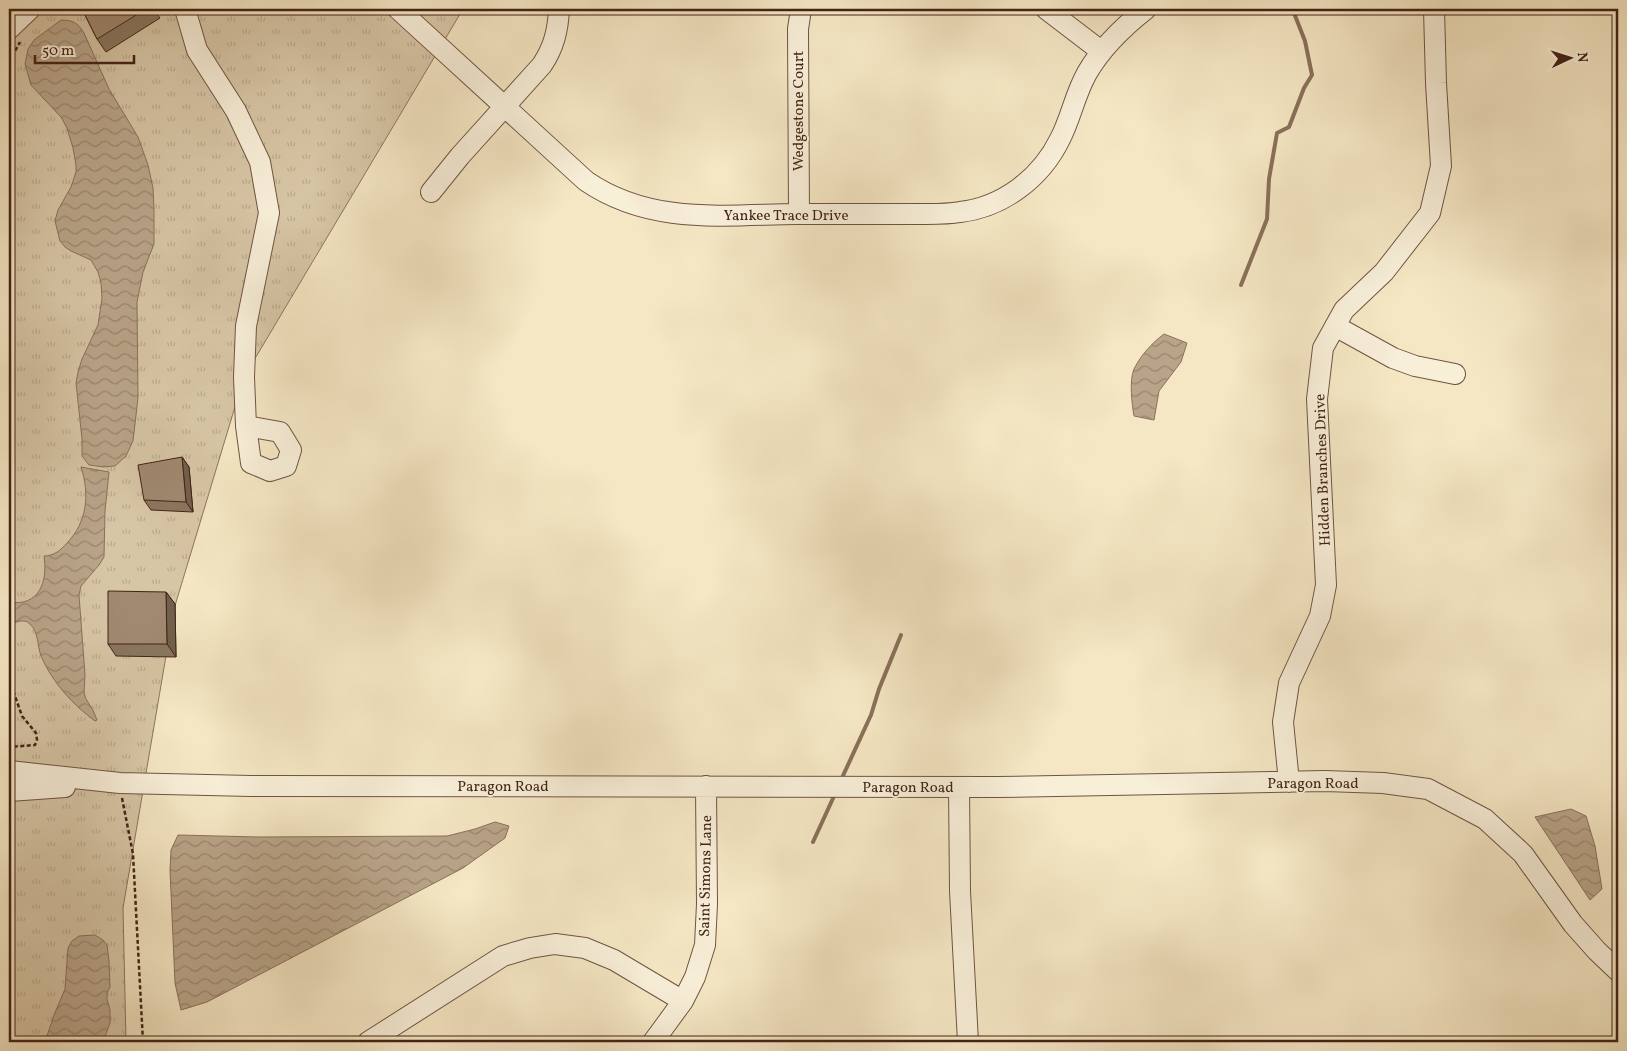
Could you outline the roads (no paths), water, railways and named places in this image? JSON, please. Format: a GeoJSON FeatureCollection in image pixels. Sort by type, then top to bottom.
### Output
{"type":"FeatureCollection","features":[{"type":"Feature","properties":{"kind":"street"},"geometry":{"type":"LineString","coordinates":[[9,29],[30,9]]}},
{"type":"Feature","properties":{"kind":"street"},"geometry":{"type":"LineString","coordinates":[[185,9],[198,50],[236,111],[260,162],[269,212],[246,326],[244,377],[246,426]]}},
{"type":"Feature","properties":{"kind":"street","name":"Yankee Trace Drive"},"geometry":{"type":"LineString","coordinates":[[398,9],[586,181],[616,199],[656,211],[697,216],[926,214],[960,212],[990,204],[1013,193],[1038,172],[1052,154],[1061,138],[1084,79],[1101,51],[1146,9]]}},
{"type":"Feature","properties":{"kind":"street"},"geometry":{"type":"LineString","coordinates":[[431,192],[466,149],[542,65],[556,39],[559,9]]}},
{"type":"Feature","properties":{"kind":"street","name":"Wedgestone Court"},"geometry":{"type":"LineString","coordinates":[[799,214],[798,29],[801,9]]}},
{"type":"Feature","properties":{"kind":"street"},"geometry":{"type":"LineString","coordinates":[[1046,9],[1101,51]]}},
{"type":"Feature","properties":{"kind":"street","name":"Hidden Branches Drive"},"geometry":{"type":"LineString","coordinates":[[1289,782],[1283,722],[1289,683],[1320,616],[1326,585],[1317,399],[1324,348],[1344,310],[1384,272],[1430,213],[1441,166],[1434,9]]}},
{"type":"Feature","properties":{"kind":"street"},"geometry":{"type":"LineString","coordinates":[[1335,326],[1393,358],[1415,366],[1455,374]]}},
{"type":"Feature","properties":{"kind":"street","name":"Paragon Road"},"geometry":{"type":"LineString","coordinates":[[9,771],[120,783]]}},
{"type":"Feature","properties":{"kind":"street","name":"Paragon Road"},"geometry":{"type":"LineString","coordinates":[[9,790],[120,783],[260,786],[959,787],[1289,782],[1383,784],[1428,789],[1485,818],[1523,854],[1573,924],[1597,952],[1618,971]]}},
{"type":"Feature","properties":{"kind":"street","name":"Saint Simons Lane"},"geometry":{"type":"LineString","coordinates":[[653,1042],[683,1001],[695,976],[705,945],[707,904],[706,786]]}},
{"type":"Feature","properties":{"kind":"street"},"geometry":{"type":"LineString","coordinates":[[959,787],[960,891],[968,1042]]}},
{"type":"Feature","properties":{"kind":"street"},"geometry":{"type":"LineString","coordinates":[[368,1042],[503,956],[530,948],[554,944],[585,948],[614,960],[683,1001]]}},
{"type":"Feature","properties":{"kind":"water"},"geometry":{"type":"Polygon","coordinates":[[[61,20],[75,23],[84,33],[109,89],[138,137],[148,165],[153,188],[154,244],[143,272],[137,302],[138,398],[133,441],[126,456],[115,466],[89,465],[82,456],[76,383],[82,359],[98,325],[102,298],[101,283],[98,272],[91,260],[71,251],[60,241],[55,221],[58,210],[71,187],[76,172],[73,148],[67,128],[61,117],[31,85],[25,64],[28,49],[34,40],[61,20]]]}},
{"type":"Feature","properties":{"kind":"water"},"geometry":{"type":"Polygon","coordinates":[[[1164,334],[1187,343],[1181,362],[1159,391],[1154,420],[1134,416],[1131,386],[1132,374],[1147,350],[1164,334]]]}},
{"type":"Feature","properties":{"kind":"water"},"geometry":{"type":"Polygon","coordinates":[[[81,467],[109,472],[105,511],[104,557],[81,586],[79,595],[85,675],[84,693],[97,720],[95,721],[79,708],[57,684],[41,656],[36,635],[30,624],[23,621],[9,625],[9,602],[19,603],[28,601],[39,591],[43,583],[44,556],[54,554],[65,546],[79,526],[83,517],[86,498],[81,467]]]}},
{"type":"Feature","properties":{"kind":"water"},"geometry":{"type":"Polygon","coordinates":[[[1571,809],[1586,816],[1595,846],[1602,889],[1590,900],[1535,817],[1571,809]]]}},
{"type":"Feature","properties":{"kind":"water"},"geometry":{"type":"Polygon","coordinates":[[[495,822],[509,826],[505,838],[463,868],[207,1002],[181,1010],[175,983],[170,870],[171,850],[178,835],[258,837],[447,836],[495,822]]]}},
{"type":"Feature","properties":{"kind":"water"},"geometry":{"type":"Polygon","coordinates":[[[95,935],[107,945],[109,961],[110,987],[107,999],[110,1010],[110,1023],[103,1042],[45,1042],[65,989],[68,948],[72,941],[79,936],[95,935]]]}},
{"type":"Feature","properties":{"kind":"waterway"},"geometry":{"type":"LineString","coordinates":[[1241,285],[1267,219],[1269,179],[1277,133],[1289,127],[1304,88],[1312,75],[1305,41],[1294,13],[1297,9]]}},
{"type":"Feature","properties":{"kind":"waterway"},"geometry":{"type":"LineString","coordinates":[[841,780],[871,715],[879,689],[901,635]]}},
{"type":"Feature","properties":{"kind":"waterway"},"geometry":{"type":"LineString","coordinates":[[813,842],[835,794]]}}]}
